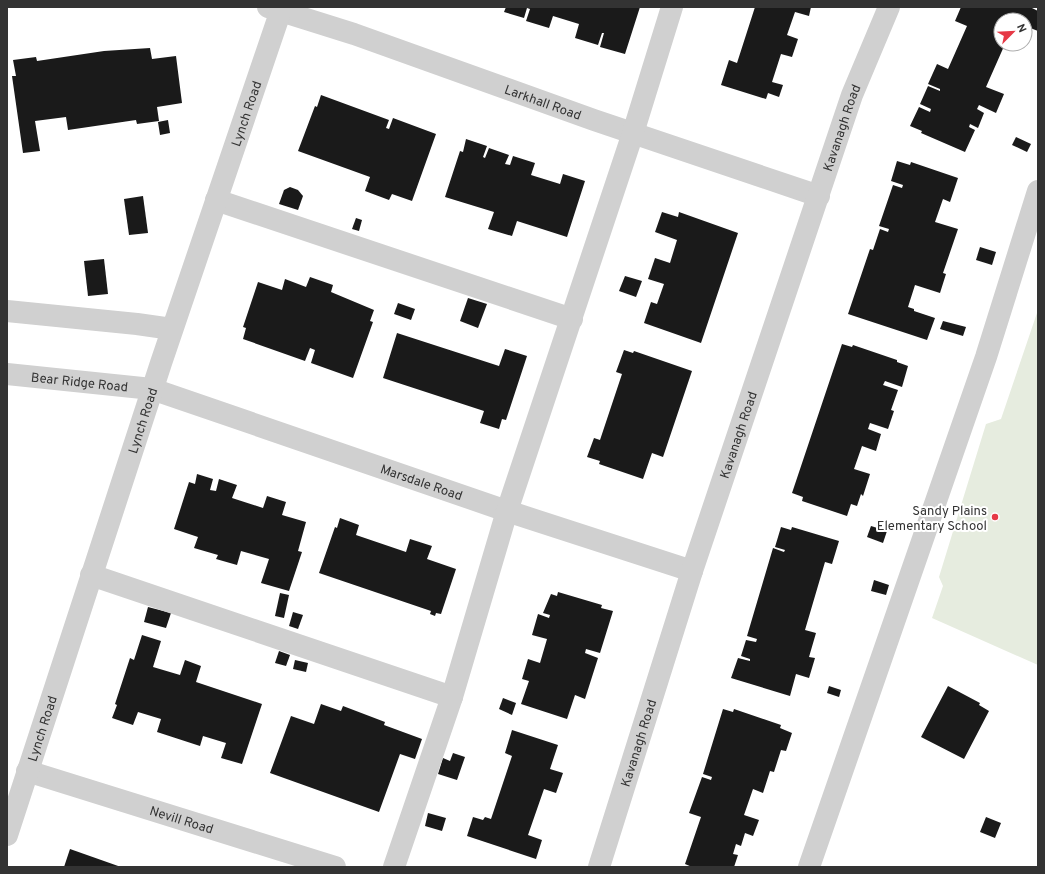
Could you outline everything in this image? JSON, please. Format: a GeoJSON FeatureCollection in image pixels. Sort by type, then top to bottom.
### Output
{"type":"FeatureCollection","features":[{"type":"Feature","properties":{"kind":"street"},"geometry":{"type":"LineString","coordinates":[[394,867],[452,697],[508,511],[633,133],[672,7]]}},
{"type":"Feature","properties":{"kind":"street","name":"Kavanagh Road"},"geometry":{"type":"LineString","coordinates":[[599,867],[692,571],[852,95],[889,7]]}},
{"type":"Feature","properties":{"kind":"street","name":"Larkhall Road"},"geometry":{"type":"LineString","coordinates":[[276,8],[354,34],[633,133],[819,196]]}},
{"type":"Feature","properties":{"kind":"street","name":"Lynch Road"},"geometry":{"type":"LineString","coordinates":[[7,835],[152,389],[216,200],[276,8]]}},
{"type":"Feature","properties":{"kind":"street"},"geometry":{"type":"LineString","coordinates":[[809,867],[986,357],[1038,191]]}},
{"type":"Feature","properties":{"kind":"street"},"geometry":{"type":"LineString","coordinates":[[216,200],[572,320]]}},
{"type":"Feature","properties":{"kind":"street"},"geometry":{"type":"LineString","coordinates":[[7,311],[172,329]]}},
{"type":"Feature","properties":{"kind":"street","name":"Bear Ridge Road"},"geometry":{"type":"LineString","coordinates":[[7,374],[152,389]]}},
{"type":"Feature","properties":{"kind":"street","name":"Marsdale Road"},"geometry":{"type":"LineString","coordinates":[[152,389],[508,511],[692,571]]}},
{"type":"Feature","properties":{"kind":"street"},"geometry":{"type":"LineString","coordinates":[[91,575],[452,697]]}},
{"type":"Feature","properties":{"kind":"street","name":"Nevill Road"},"geometry":{"type":"LineString","coordinates":[[28,771],[335,867]]}},
{"type":"Feature","properties":{"kind":"shaded area","name":"Sandy Plains Elementary School"},"geometry":{"type":"Polygon","coordinates":[[[1038,310],[1038,665],[932,618],[943,586],[939,577],[986,424],[1001,419],[1038,310]]]}},
{"type":"Feature","properties":{"kind":"building"},"geometry":{"type":"Polygon","coordinates":[[[506,7],[640,7],[625,54],[600,47],[604,33],[602,33],[598,45],[575,38],[579,24],[553,16],[549,28],[526,21],[530,9],[527,8],[524,18],[504,12],[506,7]]]}},
{"type":"Feature","properties":{"kind":"building"},"geometry":{"type":"Polygon","coordinates":[[[755,7],[811,7],[809,16],[795,12],[787,35],[798,39],[792,57],[781,54],[772,82],[783,85],[779,97],[768,93],[766,99],[721,85],[729,60],[737,63],[755,7]]]}},
{"type":"Feature","properties":{"kind":"building"},"geometry":{"type":"Polygon","coordinates":[[[961,7],[1030,7],[1038,11],[1038,31],[1033,29],[1033,12],[993,12],[993,52],[1001,52],[986,87],[1004,94],[996,113],[979,105],[977,109],[984,113],[978,128],[970,124],[969,127],[975,130],[965,152],[921,133],[922,131],[910,126],[919,107],[930,112],[931,109],[920,104],[928,86],[940,91],[940,89],[928,84],[937,64],[948,69],[967,26],[955,21],[961,7]]]}},
{"type":"Feature","properties":{"kind":"building"},"geometry":{"type":"Polygon","coordinates":[[[150,48],[152,59],[176,56],[182,103],[157,107],[159,121],[137,124],[136,120],[68,130],[66,117],[35,121],[40,151],[23,153],[12,76],[16,76],[13,60],[36,57],[37,61],[104,51],[150,48]]]}},
{"type":"Feature","properties":{"kind":"building"},"geometry":{"type":"Polygon","coordinates":[[[321,95],[389,120],[386,128],[389,129],[393,118],[436,134],[412,201],[392,194],[389,200],[365,191],[370,177],[298,151],[315,106],[317,107],[321,95]]]}},
{"type":"Feature","properties":{"kind":"building"},"geometry":{"type":"Polygon","coordinates":[[[168,120],[170,133],[160,135],[158,122],[168,120]]]}},
{"type":"Feature","properties":{"kind":"building"},"geometry":{"type":"Polygon","coordinates":[[[1016,137],[1031,144],[1027,152],[1012,145],[1016,137]]]}},
{"type":"Feature","properties":{"kind":"building"},"geometry":{"type":"Polygon","coordinates":[[[466,139],[487,146],[483,157],[485,158],[489,148],[509,155],[505,164],[510,165],[513,156],[535,163],[531,175],[560,184],[563,174],[585,181],[567,237],[517,221],[512,236],[488,229],[494,212],[445,197],[460,151],[463,152],[466,139]]]}},
{"type":"Feature","properties":{"kind":"building"},"geometry":{"type":"Polygon","coordinates":[[[897,161],[910,165],[911,162],[958,178],[950,202],[943,199],[935,222],[958,229],[943,273],[946,274],[940,293],[915,285],[908,307],[914,309],[914,311],[935,318],[927,340],[848,314],[870,249],[873,250],[880,229],[888,232],[889,229],[879,226],[893,185],[902,188],[903,185],[891,181],[897,161]]]}},
{"type":"Feature","properties":{"kind":"building"},"geometry":{"type":"Polygon","coordinates":[[[290,187],[298,190],[303,196],[298,210],[279,204],[284,190],[290,187]]]}},
{"type":"Feature","properties":{"kind":"building"},"geometry":{"type":"Polygon","coordinates":[[[143,196],[148,233],[129,235],[124,199],[143,196]]]}},
{"type":"Feature","properties":{"kind":"building"},"geometry":{"type":"Polygon","coordinates":[[[662,212],[678,217],[679,212],[738,233],[701,343],[644,323],[651,302],[657,304],[664,284],[648,279],[655,258],[670,263],[677,240],[655,232],[662,212]]]}},
{"type":"Feature","properties":{"kind":"building"},"geometry":{"type":"Polygon","coordinates":[[[356,218],[362,220],[359,231],[352,229],[356,218]]]}},
{"type":"Feature","properties":{"kind":"building"},"geometry":{"type":"Polygon","coordinates":[[[980,247],[996,252],[992,265],[976,260],[980,247]]]}},
{"type":"Feature","properties":{"kind":"building"},"geometry":{"type":"Polygon","coordinates":[[[104,259],[108,294],[88,296],[84,261],[104,259]]]}},
{"type":"Feature","properties":{"kind":"building"},"geometry":{"type":"Polygon","coordinates":[[[625,276],[642,281],[636,297],[619,291],[625,276]]]}},
{"type":"Feature","properties":{"kind":"building"},"geometry":{"type":"Polygon","coordinates":[[[310,277],[333,285],[331,292],[374,310],[370,321],[373,322],[353,378],[311,363],[315,350],[310,348],[305,361],[243,339],[246,328],[243,327],[258,282],[282,290],[285,279],[306,287],[310,277]]]}},
{"type":"Feature","properties":{"kind":"building"},"geometry":{"type":"Polygon","coordinates":[[[468,298],[487,304],[478,328],[460,321],[468,298]]]}},
{"type":"Feature","properties":{"kind":"building"},"geometry":{"type":"Polygon","coordinates":[[[398,303],[415,309],[411,320],[394,314],[398,303]]]}},
{"type":"Feature","properties":{"kind":"building"},"geometry":{"type":"Polygon","coordinates":[[[943,321],[966,327],[963,336],[940,329],[943,321]]]}},
{"type":"Feature","properties":{"kind":"building"},"geometry":{"type":"Polygon","coordinates":[[[397,333],[499,366],[505,349],[527,356],[506,420],[502,419],[499,429],[480,423],[484,411],[383,378],[397,333]]]}},
{"type":"Feature","properties":{"kind":"building"},"geometry":{"type":"Polygon","coordinates":[[[842,344],[852,347],[853,345],[897,360],[897,362],[908,366],[902,387],[885,381],[883,385],[898,390],[891,410],[894,411],[888,429],[870,423],[868,429],[881,434],[876,451],[862,446],[854,469],[870,474],[863,496],[861,494],[857,506],[851,504],[847,516],[802,501],[803,497],[792,493],[842,344]]]}},
{"type":"Feature","properties":{"kind":"building"},"geometry":{"type":"Polygon","coordinates":[[[624,350],[633,353],[634,351],[692,371],[663,457],[652,453],[643,479],[599,464],[600,461],[587,457],[594,438],[600,440],[622,374],[616,372],[624,350]]]}},
{"type":"Feature","properties":{"kind":"building"},"geometry":{"type":"Polygon","coordinates":[[[197,474],[213,479],[210,490],[216,491],[219,479],[237,485],[232,498],[263,508],[267,496],[286,502],[282,515],[306,522],[298,551],[302,552],[289,591],[261,583],[269,559],[241,551],[237,565],[216,559],[218,555],[194,548],[198,537],[174,529],[189,482],[195,484],[197,474]]]}},
{"type":"Feature","properties":{"kind":"building"},"geometry":{"type":"Polygon","coordinates":[[[340,518],[359,525],[356,535],[406,552],[410,539],[432,546],[427,559],[456,569],[441,614],[436,613],[435,616],[430,614],[431,611],[319,573],[335,527],[337,528],[340,518]]]}},
{"type":"Feature","properties":{"kind":"building"},"geometry":{"type":"Polygon","coordinates":[[[871,526],[887,531],[883,543],[867,537],[871,526]]]}},
{"type":"Feature","properties":{"kind":"building"},"geometry":{"type":"Polygon","coordinates":[[[781,527],[791,530],[792,527],[839,541],[832,564],[825,562],[805,630],[816,633],[809,657],[815,658],[809,678],[796,674],[790,696],[731,678],[738,658],[750,661],[750,659],[741,656],[746,640],[756,642],[757,639],[747,636],[773,548],[784,552],[785,550],[775,547],[781,527]]]}},
{"type":"Feature","properties":{"kind":"building"},"geometry":{"type":"Polygon","coordinates":[[[874,580],[889,585],[886,595],[871,591],[874,580]]]}},
{"type":"Feature","properties":{"kind":"building"},"geometry":{"type":"Polygon","coordinates":[[[558,592],[602,605],[601,608],[613,611],[600,653],[586,649],[585,653],[598,658],[585,699],[575,695],[567,719],[521,704],[529,681],[522,679],[528,659],[540,663],[547,639],[532,635],[538,614],[549,618],[550,615],[543,613],[551,594],[557,596],[558,592]]]}},
{"type":"Feature","properties":{"kind":"building"},"geometry":{"type":"Polygon","coordinates":[[[280,593],[289,595],[284,618],[275,616],[280,593]]]}},
{"type":"Feature","properties":{"kind":"building"},"geometry":{"type":"Polygon","coordinates":[[[148,607],[171,613],[166,628],[144,622],[148,607]]]}},
{"type":"Feature","properties":{"kind":"building"},"geometry":{"type":"Polygon","coordinates":[[[293,612],[303,615],[298,629],[289,626],[293,612]]]}},
{"type":"Feature","properties":{"kind":"building"},"geometry":{"type":"Polygon","coordinates":[[[142,635],[161,641],[153,667],[180,675],[185,660],[201,666],[196,682],[262,704],[242,764],[221,758],[226,743],[203,736],[200,746],[157,732],[161,719],[138,712],[133,725],[112,718],[130,658],[134,660],[142,635]]]}},
{"type":"Feature","properties":{"kind":"building"},"geometry":{"type":"Polygon","coordinates":[[[279,651],[290,655],[286,666],[275,663],[279,651]]]}},
{"type":"Feature","properties":{"kind":"building"},"geometry":{"type":"Polygon","coordinates":[[[295,660],[308,663],[306,672],[293,669],[295,660]]]}},
{"type":"Feature","properties":{"kind":"building"},"geometry":{"type":"Polygon","coordinates":[[[829,686],[841,690],[839,697],[827,693],[829,686]]]}},
{"type":"Feature","properties":{"kind":"building"},"geometry":{"type":"Polygon","coordinates":[[[948,686],[980,703],[979,705],[989,711],[964,759],[921,737],[948,686]]]}},
{"type":"Feature","properties":{"kind":"building"},"geometry":{"type":"Polygon","coordinates":[[[503,698],[516,703],[512,715],[499,709],[503,698]]]}},
{"type":"Feature","properties":{"kind":"building"},"geometry":{"type":"Polygon","coordinates":[[[321,704],[341,711],[343,706],[385,722],[384,725],[422,739],[415,759],[400,754],[379,812],[270,773],[291,716],[314,724],[321,704]]]}},
{"type":"Feature","properties":{"kind":"building"},"geometry":{"type":"Polygon","coordinates":[[[723,709],[733,712],[734,709],[781,725],[780,728],[792,733],[786,751],[781,750],[774,772],[770,771],[763,793],[753,789],[744,815],[759,820],[753,836],[745,833],[741,846],[736,844],[733,854],[738,855],[734,867],[692,867],[685,864],[701,817],[689,813],[702,777],[711,780],[712,777],[703,774],[723,709]]]}},
{"type":"Feature","properties":{"kind":"building"},"geometry":{"type":"Polygon","coordinates":[[[512,730],[558,745],[550,769],[563,773],[556,793],[544,789],[528,835],[542,840],[536,859],[467,836],[473,817],[483,820],[485,817],[491,819],[512,756],[505,753],[512,730]]]}},
{"type":"Feature","properties":{"kind":"building"},"geometry":{"type":"Polygon","coordinates":[[[453,753],[465,757],[457,780],[438,774],[443,758],[450,761],[453,753]]]}},
{"type":"Feature","properties":{"kind":"building"},"geometry":{"type":"Polygon","coordinates":[[[428,813],[446,818],[442,831],[425,826],[428,813]]]}},
{"type":"Feature","properties":{"kind":"building"},"geometry":{"type":"Polygon","coordinates":[[[986,817],[1001,823],[995,838],[980,832],[986,817]]]}},
{"type":"Feature","properties":{"kind":"building"},"geometry":{"type":"Polygon","coordinates":[[[70,849],[121,867],[64,867],[70,849]]]}},
{"type":"Feature","properties":{"kind":"place","name":"Sandy Plains Elementary School"},"geometry":{"type":"Point","coordinates":[995,517]}}]}
